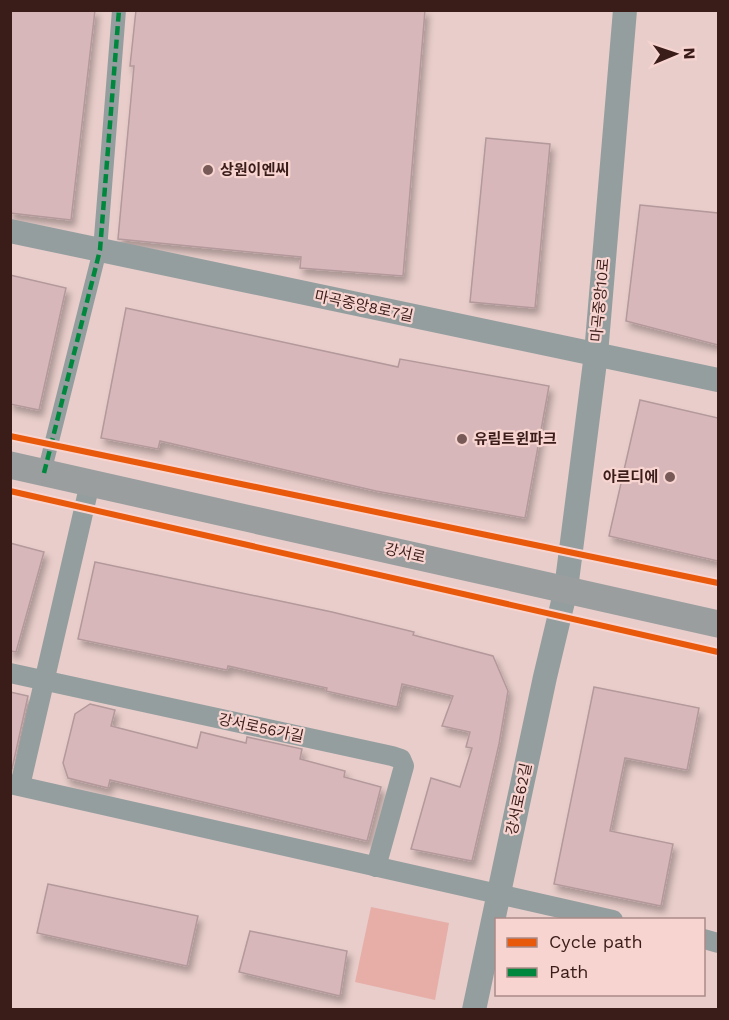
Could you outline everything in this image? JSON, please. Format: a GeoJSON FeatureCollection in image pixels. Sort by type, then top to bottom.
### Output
{"type":"FeatureCollection","features":[{"type":"Feature","properties":{"kind":"main road","name":"강서로"},"geometry":{"type":"LineString","coordinates":[[10,465],[718,624]]}},
{"type":"Feature","properties":{"kind":"street"},"geometry":{"type":"LineString","coordinates":[[44,473],[100,250],[119,10]]}},
{"type":"Feature","properties":{"kind":"street","name":"마곡중앙10로"},"geometry":{"type":"LineString","coordinates":[[566,589],[596,354],[625,10]]}},
{"type":"Feature","properties":{"kind":"street","name":"마곡중앙8로7길"},"geometry":{"type":"LineString","coordinates":[[10,231],[718,380]]}},
{"type":"Feature","properties":{"kind":"street"},"geometry":{"type":"LineString","coordinates":[[90,483],[44,681],[15,785],[604,918]]}},
{"type":"Feature","properties":{"kind":"street","name":"강서로62길"},"geometry":{"type":"LineString","coordinates":[[474,1010],[566,589]]}},
{"type":"Feature","properties":{"kind":"street","name":"강서로56가길"},"geometry":{"type":"LineString","coordinates":[[10,673],[401,759],[404,766],[376,867]]}},
{"type":"Feature","properties":{"kind":"shaded area"},"geometry":{"type":"Polygon","coordinates":[[[371,907],[449,923],[435,1000],[355,982],[371,907]]]}},
{"type":"Feature","properties":{"kind":"building"},"geometry":{"type":"Polygon","coordinates":[[[10,10],[95,10],[71,220],[10,213],[10,10]]]}},
{"type":"Feature","properties":{"kind":"building"},"geometry":{"type":"Polygon","coordinates":[[[136,10],[425,10],[403,276],[300,268],[301,257],[118,239],[134,66],[130,66],[136,10]]]}},
{"type":"Feature","properties":{"kind":"building"},"geometry":{"type":"Polygon","coordinates":[[[486,138],[550,144],[535,308],[470,302],[486,138]]]}},
{"type":"Feature","properties":{"kind":"building"},"geometry":{"type":"Polygon","coordinates":[[[640,205],[718,213],[718,345],[626,321],[640,205]]]}},
{"type":"Feature","properties":{"kind":"building"},"geometry":{"type":"Polygon","coordinates":[[[10,275],[66,288],[39,410],[10,404],[10,275]]]}},
{"type":"Feature","properties":{"kind":"building"},"geometry":{"type":"Polygon","coordinates":[[[126,308],[398,367],[400,359],[549,386],[525,518],[376,491],[160,441],[158,449],[101,438],[126,308]]]}},
{"type":"Feature","properties":{"kind":"building","name":"아르디에"},"geometry":{"type":"Polygon","coordinates":[[[640,400],[718,418],[718,561],[609,536],[640,400]]]}},
{"type":"Feature","properties":{"kind":"building"},"geometry":{"type":"Polygon","coordinates":[[[10,543],[44,552],[16,652],[10,651],[10,543]]]}},
{"type":"Feature","properties":{"kind":"building"},"geometry":{"type":"Polygon","coordinates":[[[95,562],[332,612],[414,632],[413,635],[493,656],[508,691],[499,744],[472,861],[411,849],[431,778],[460,787],[472,748],[466,747],[470,732],[442,726],[453,696],[402,684],[397,707],[326,691],[327,688],[228,666],[227,670],[78,639],[95,562]]]}},
{"type":"Feature","properties":{"kind":"building"},"geometry":{"type":"Polygon","coordinates":[[[594,687],[699,708],[687,770],[625,758],[610,831],[673,844],[661,906],[554,884],[594,687]]]}},
{"type":"Feature","properties":{"kind":"building"},"geometry":{"type":"Polygon","coordinates":[[[10,692],[28,696],[12,769],[10,769],[10,692]]]}},
{"type":"Feature","properties":{"kind":"building"},"geometry":{"type":"Polygon","coordinates":[[[90,704],[115,710],[111,726],[197,748],[201,732],[246,743],[247,737],[302,749],[300,759],[345,771],[344,777],[381,787],[367,841],[110,780],[108,788],[68,778],[63,763],[75,714],[90,704]]]}},
{"type":"Feature","properties":{"kind":"building"},"geometry":{"type":"Polygon","coordinates":[[[48,884],[198,916],[187,966],[37,933],[48,884]]]}},
{"type":"Feature","properties":{"kind":"building"},"geometry":{"type":"Polygon","coordinates":[[[250,931],[347,951],[340,996],[239,972],[250,931]]]}},
{"type":"Feature","properties":{"kind":"marked path"},"geometry":{"type":"LineString","coordinates":[[44,473],[100,250],[119,10]]}},
{"type":"Feature","properties":{"kind":"cycle path"},"geometry":{"type":"LineString","coordinates":[[10,436],[718,583]]}},
{"type":"Feature","properties":{"kind":"cycle path"},"geometry":{"type":"LineString","coordinates":[[10,491],[718,652]]}},
{"type":"Feature","properties":{"kind":"place","name":"상원이엔씨"},"geometry":{"type":"Point","coordinates":[208,170]}},
{"type":"Feature","properties":{"kind":"place","name":"유림트윈파크"},"geometry":{"type":"Point","coordinates":[462,439]}},
{"type":"Feature","properties":{"kind":"place","name":"아르디에"},"geometry":{"type":"Point","coordinates":[670,477]}}]}
